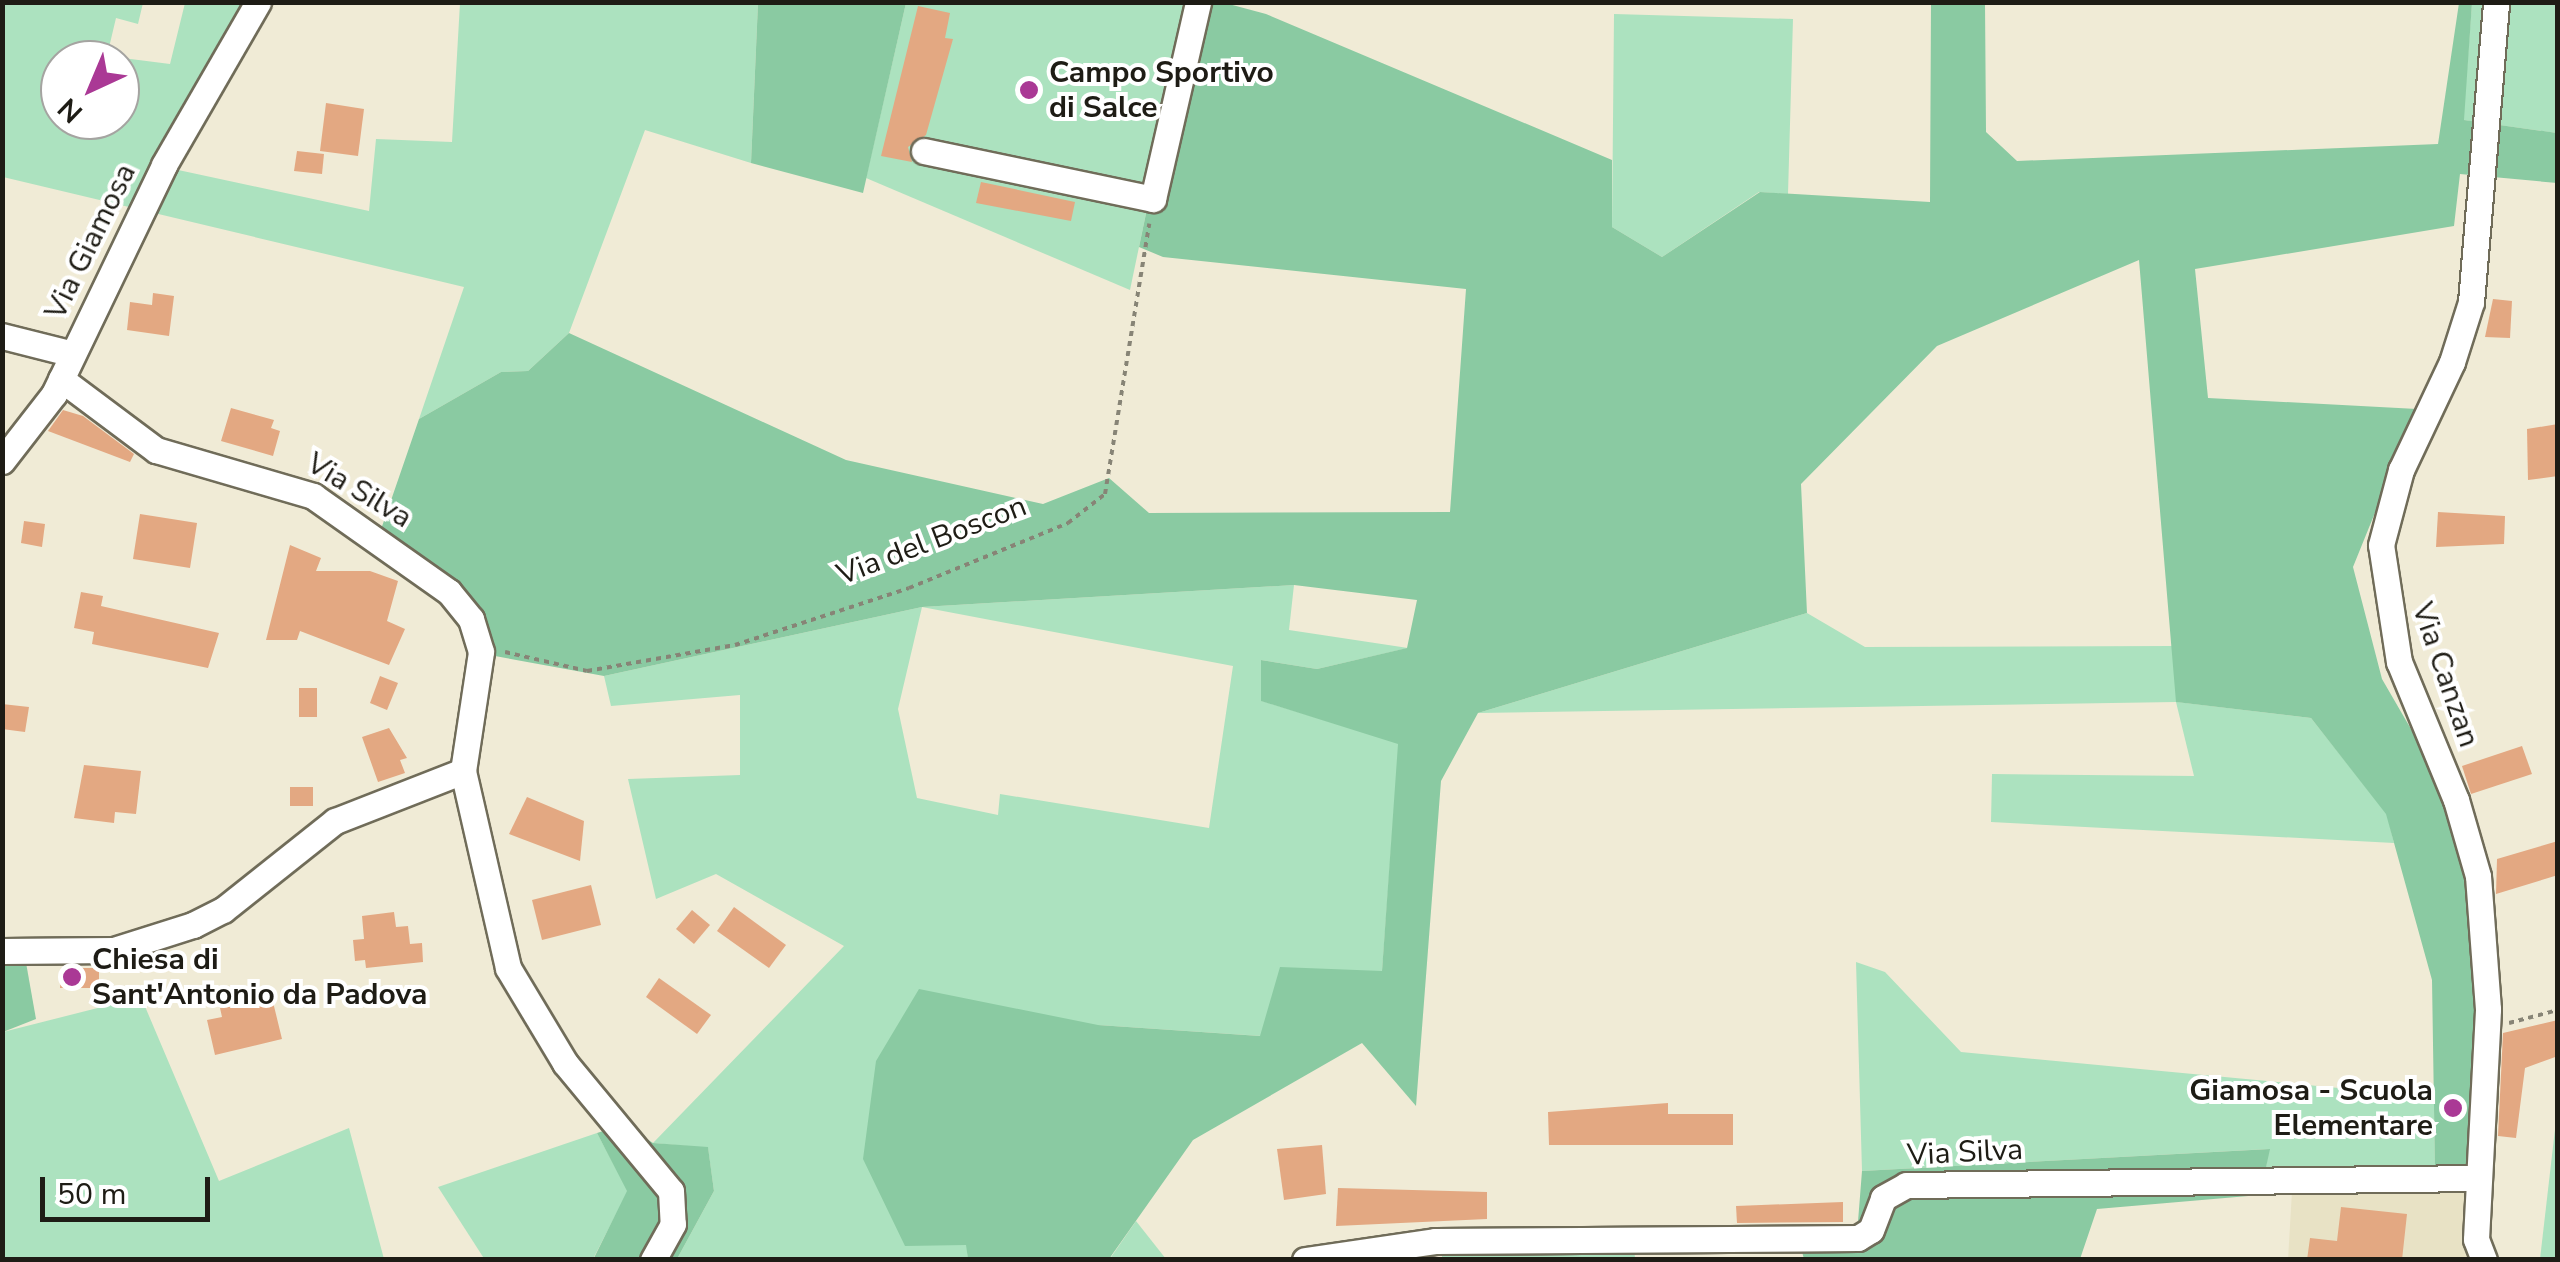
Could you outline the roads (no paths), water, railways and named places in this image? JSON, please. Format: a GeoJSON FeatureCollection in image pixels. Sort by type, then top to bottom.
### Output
{"type":"FeatureCollection","features":[{"type":"Feature","properties":{"kind":"street","name":"Via Giamosa"},"geometry":{"type":"LineString","coordinates":[[2,461],[36,424],[164,165],[258,2]]}},
{"type":"Feature","properties":{"kind":"street"},"geometry":{"type":"LineString","coordinates":[[924,150],[1153,200],[1198,2]]}},
{"type":"Feature","properties":{"kind":"street","name":"Via Canzan"},"geometry":{"type":"LineString","coordinates":[[2484,1260],[2476,1239],[2486,1028],[2478,876],[2399,662],[2381,545],[2401,470],[2452,362],[2471,302],[2496,2]]}},
{"type":"Feature","properties":{"kind":"street","name":"Via Giamosa"},"geometry":{"type":"LineString","coordinates":[[2,336],[73,354]]}},
{"type":"Feature","properties":{"kind":"street","name":"Via Silva"},"geometry":{"type":"LineString","coordinates":[[61,379],[156,450],[280,482],[328,505],[450,592],[471,619],[481,652],[463,771]]}},
{"type":"Feature","properties":{"kind":"street"},"geometry":{"type":"LineString","coordinates":[[2,951],[114,950],[193,925],[223,910],[335,821],[463,771],[508,968],[565,1064],[671,1192],[673,1224],[653,1260]]}},
{"type":"Feature","properties":{"kind":"street","name":"Via Silva"},"geometry":{"type":"LineString","coordinates":[[1305,1260],[1434,1241],[1858,1238],[1871,1230],[1884,1198],[1906,1185],[2477,1178]]}},
{"type":"Feature","properties":{"kind":"place","name":"Campo Sportivo di Salce"},"geometry":{"type":"Point","coordinates":[1029,90]}},
{"type":"Feature","properties":{"kind":"place","name":"Chiesa di Sant'Antonio da Padova"},"geometry":{"type":"Point","coordinates":[72,977]}},
{"type":"Feature","properties":{"kind":"place","name":"Giamosa - Scuola Elementare"},"geometry":{"type":"Point","coordinates":[2453,1108]}}]}
